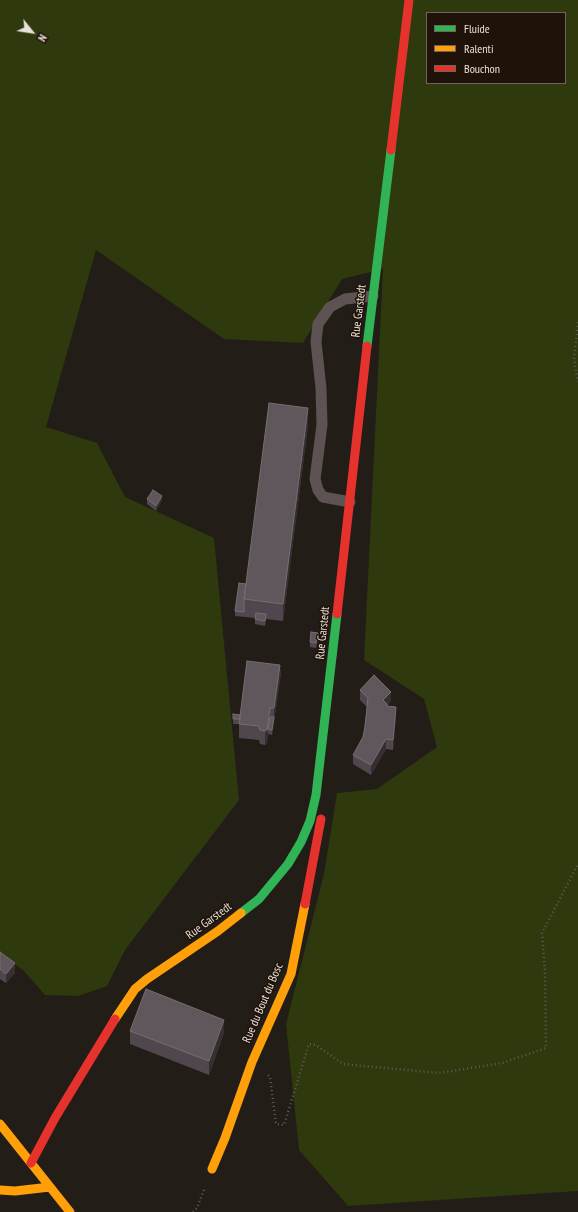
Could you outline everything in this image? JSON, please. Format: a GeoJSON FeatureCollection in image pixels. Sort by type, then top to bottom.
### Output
{"type":"FeatureCollection","features":[{"type":"Feature","properties":{"kind":"street","name":"Rue Garstedt"},"geometry":{"type":"LineString","coordinates":[[31,1163],[55,1118],[135,989],[147,979],[218,931],[259,899],[288,864],[301,842],[310,821],[316,795],[373,296],[409,0]]}},
{"type":"Feature","properties":{"kind":"street","name":"Rue du Bout du Bosc"},"geometry":{"type":"LineString","coordinates":[[212,1169],[225,1138],[252,1062],[291,974],[322,812],[316,795]]}},
{"type":"Feature","properties":{"kind":"street"},"geometry":{"type":"LineString","coordinates":[[0,1124],[70,1212]]}},
{"type":"Feature","properties":{"kind":"street"},"geometry":{"type":"LineString","coordinates":[[0,1190],[15,1191],[50,1187]]}},
{"type":"Feature","properties":{"kind":"lane"},"geometry":{"type":"LineString","coordinates":[[350,502],[323,497],[318,490],[315,479],[322,425],[321,388],[316,342],[318,324],[330,307],[345,299],[373,296]]}},
{"type":"Feature","properties":{"kind":"path"},"geometry":{"type":"LineString","coordinates":[[578,322],[574,359],[578,382]]}},
{"type":"Feature","properties":{"kind":"path"},"geometry":{"type":"LineString","coordinates":[[252,1062],[270,1077],[276,1124],[284,1125],[309,1044],[316,1045],[343,1064],[439,1073],[502,1063],[546,1048],[545,971],[542,933],[578,864]]}},
{"type":"Feature","properties":{"kind":"path"},"geometry":{"type":"LineString","coordinates":[[193,1212],[197,1208],[212,1169]]}},
{"type":"Feature","properties":{"kind":"path"},"geometry":{"type":"LineString","coordinates":[[197,1208],[200,1212]]}},
{"type":"Feature","properties":{"kind":"green space"},"geometry":{"type":"Polygon","coordinates":[[[0,0],[578,0],[578,1191],[348,1206],[299,1150],[286,1024],[324,874],[337,793],[377,789],[437,747],[424,699],[364,660],[383,269],[342,279],[303,343],[224,339],[96,250],[46,427],[97,443],[125,497],[214,538],[239,800],[125,950],[107,986],[78,996],[45,995],[23,970],[0,954],[0,0]]]}},
{"type":"Feature","properties":{"kind":"building"},"geometry":{"type":"Polygon","coordinates":[[[269,403],[308,408],[283,604],[244,599],[269,403]]]}},
{"type":"Feature","properties":{"kind":"building"},"geometry":{"type":"Polygon","coordinates":[[[153,490],[162,496],[156,506],[147,499],[153,490]]]}},
{"type":"Feature","properties":{"kind":"building"},"geometry":{"type":"Polygon","coordinates":[[[239,583],[246,584],[244,612],[235,611],[239,583]]]}},
{"type":"Feature","properties":{"kind":"building"},"geometry":{"type":"Polygon","coordinates":[[[256,613],[266,614],[265,621],[255,619],[256,613]]]}},
{"type":"Feature","properties":{"kind":"building"},"geometry":{"type":"Polygon","coordinates":[[[311,632],[318,633],[316,643],[310,642],[311,632]]]}},
{"type":"Feature","properties":{"kind":"building"},"geometry":{"type":"Polygon","coordinates":[[[247,661],[280,665],[274,708],[270,708],[267,730],[265,731],[260,730],[259,726],[239,724],[247,661]]]}},
{"type":"Feature","properties":{"kind":"building"},"geometry":{"type":"Polygon","coordinates":[[[374,675],[391,692],[383,700],[387,706],[396,707],[393,740],[386,739],[371,765],[353,755],[363,737],[365,727],[368,698],[360,690],[374,675]]]}},
{"type":"Feature","properties":{"kind":"building"},"geometry":{"type":"Polygon","coordinates":[[[233,714],[240,715],[240,719],[233,719],[233,714]]]}},
{"type":"Feature","properties":{"kind":"building"},"geometry":{"type":"Polygon","coordinates":[[[270,717],[274,717],[272,730],[268,729],[270,717]]]}},
{"type":"Feature","properties":{"kind":"building"},"geometry":{"type":"Polygon","coordinates":[[[0,952],[15,963],[6,974],[0,969],[0,952]]]}},
{"type":"Feature","properties":{"kind":"building"},"geometry":{"type":"Polygon","coordinates":[[[146,989],[224,1020],[209,1061],[130,1031],[146,989]]]}},
{"type":"Feature","properties":{"kind":"traffic: fast"},"geometry":{"type":"LineString","coordinates":[[367,346],[391,150]]}},
{"type":"Feature","properties":{"kind":"traffic: fast"},"geometry":{"type":"LineString","coordinates":[[241,913],[259,899],[288,864],[301,842],[310,821],[316,795],[337,614]]}},
{"type":"Feature","properties":{"kind":"traffic: slow"},"geometry":{"type":"LineString","coordinates":[[212,1169],[225,1138],[252,1062],[291,974],[305,904]]}},
{"type":"Feature","properties":{"kind":"traffic: slow"},"geometry":{"type":"LineString","coordinates":[[115,1019],[135,989],[147,979],[218,931],[241,913]]}},
{"type":"Feature","properties":{"kind":"traffic: slow"},"geometry":{"type":"LineString","coordinates":[[0,1124],[70,1212]]}},
{"type":"Feature","properties":{"kind":"traffic: slow"},"geometry":{"type":"LineString","coordinates":[[0,1190],[15,1191],[50,1187]]}},
{"type":"Feature","properties":{"kind":"traffic: jam"},"geometry":{"type":"LineString","coordinates":[[391,150],[409,0]]}},
{"type":"Feature","properties":{"kind":"traffic: jam"},"geometry":{"type":"LineString","coordinates":[[337,614],[367,346]]}},
{"type":"Feature","properties":{"kind":"traffic: jam"},"geometry":{"type":"LineString","coordinates":[[305,904],[321,819]]}},
{"type":"Feature","properties":{"kind":"traffic: jam"},"geometry":{"type":"LineString","coordinates":[[31,1163],[55,1118],[115,1019]]}}]}
